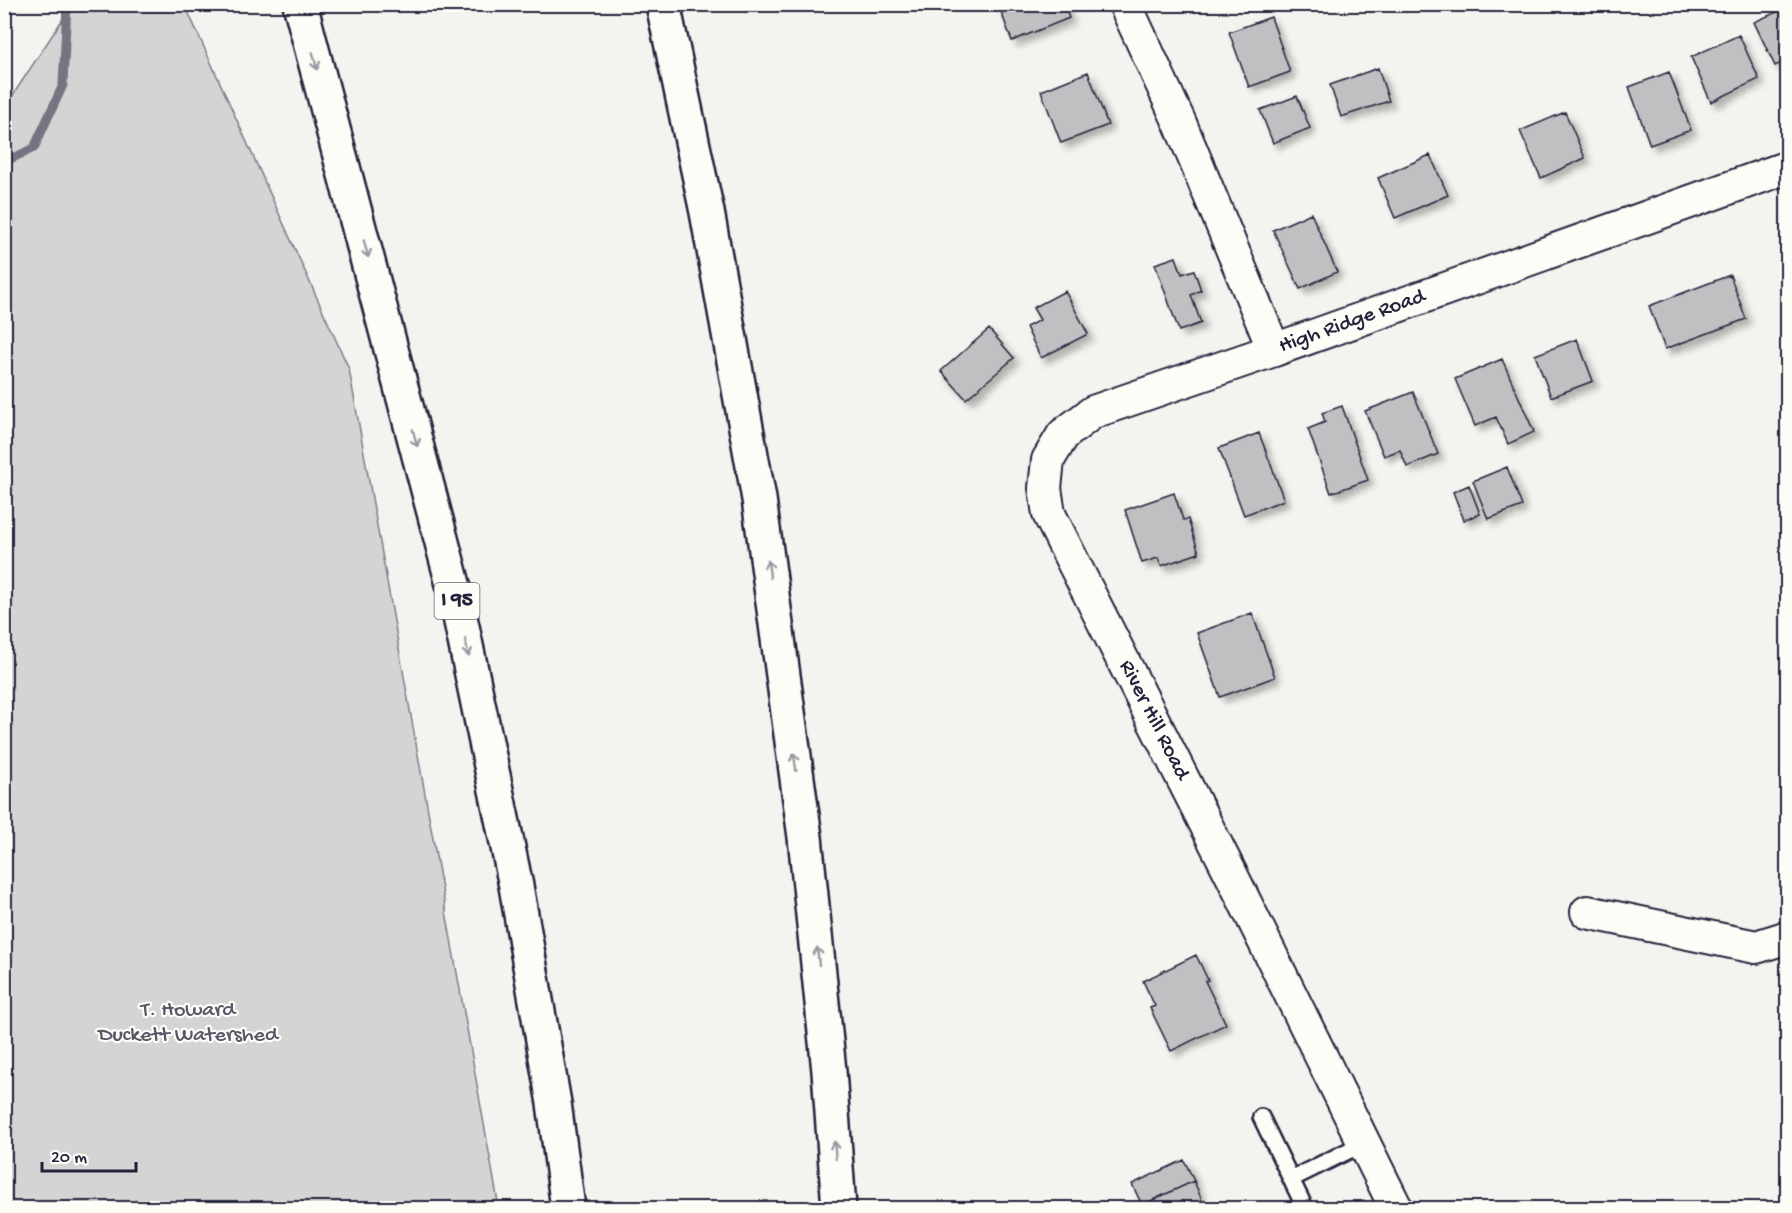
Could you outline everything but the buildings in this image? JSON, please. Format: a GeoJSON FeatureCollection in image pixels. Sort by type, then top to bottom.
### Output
{"type":"FeatureCollection","features":[{"type":"Feature","properties":{"kind":"highway","name":"I 95"},"geometry":{"type":"LineString","coordinates":[[300,4],[454,588],[518,897],[554,1103],[568,1209]]}},
{"type":"Feature","properties":{"kind":"highway"},"geometry":{"type":"LineString","coordinates":[[663,4],[707,212],[759,499],[805,837],[830,1071],[839,1209]]}},
{"type":"Feature","properties":{"kind":"street","name":"High Ridge Road"},"geometry":{"type":"LineString","coordinates":[[1125,4],[1179,121],[1274,350],[1788,167]]}},
{"type":"Feature","properties":{"kind":"street","name":"River Hill Road"},"geometry":{"type":"LineString","coordinates":[[1274,350],[1093,412],[1063,435],[1048,460],[1045,488],[1049,514],[1063,543],[1230,872],[1396,1209]]}},
{"type":"Feature","properties":{"kind":"street"},"geometry":{"type":"LineString","coordinates":[[1587,912],[1756,947],[1788,937]]}},
{"type":"Feature","properties":{"kind":"lane"},"geometry":{"type":"LineString","coordinates":[[1261,1117],[1305,1209]]}},
{"type":"Feature","properties":{"kind":"lane"},"geometry":{"type":"LineString","coordinates":[[1291,1179],[1362,1144]]}},
{"type":"Feature","properties":{"kind":"green space","name":"T. Howard Duckett Watershed"},"geometry":{"type":"Polygon","coordinates":[[[72,5],[185,5],[349,369],[499,1208],[5,1208],[5,107],[72,5]]]}},
{"type":"Feature","properties":{"kind":"waterway"},"geometry":{"type":"LineString","coordinates":[[4,162],[34,148],[63,85],[67,4]]}}]}
